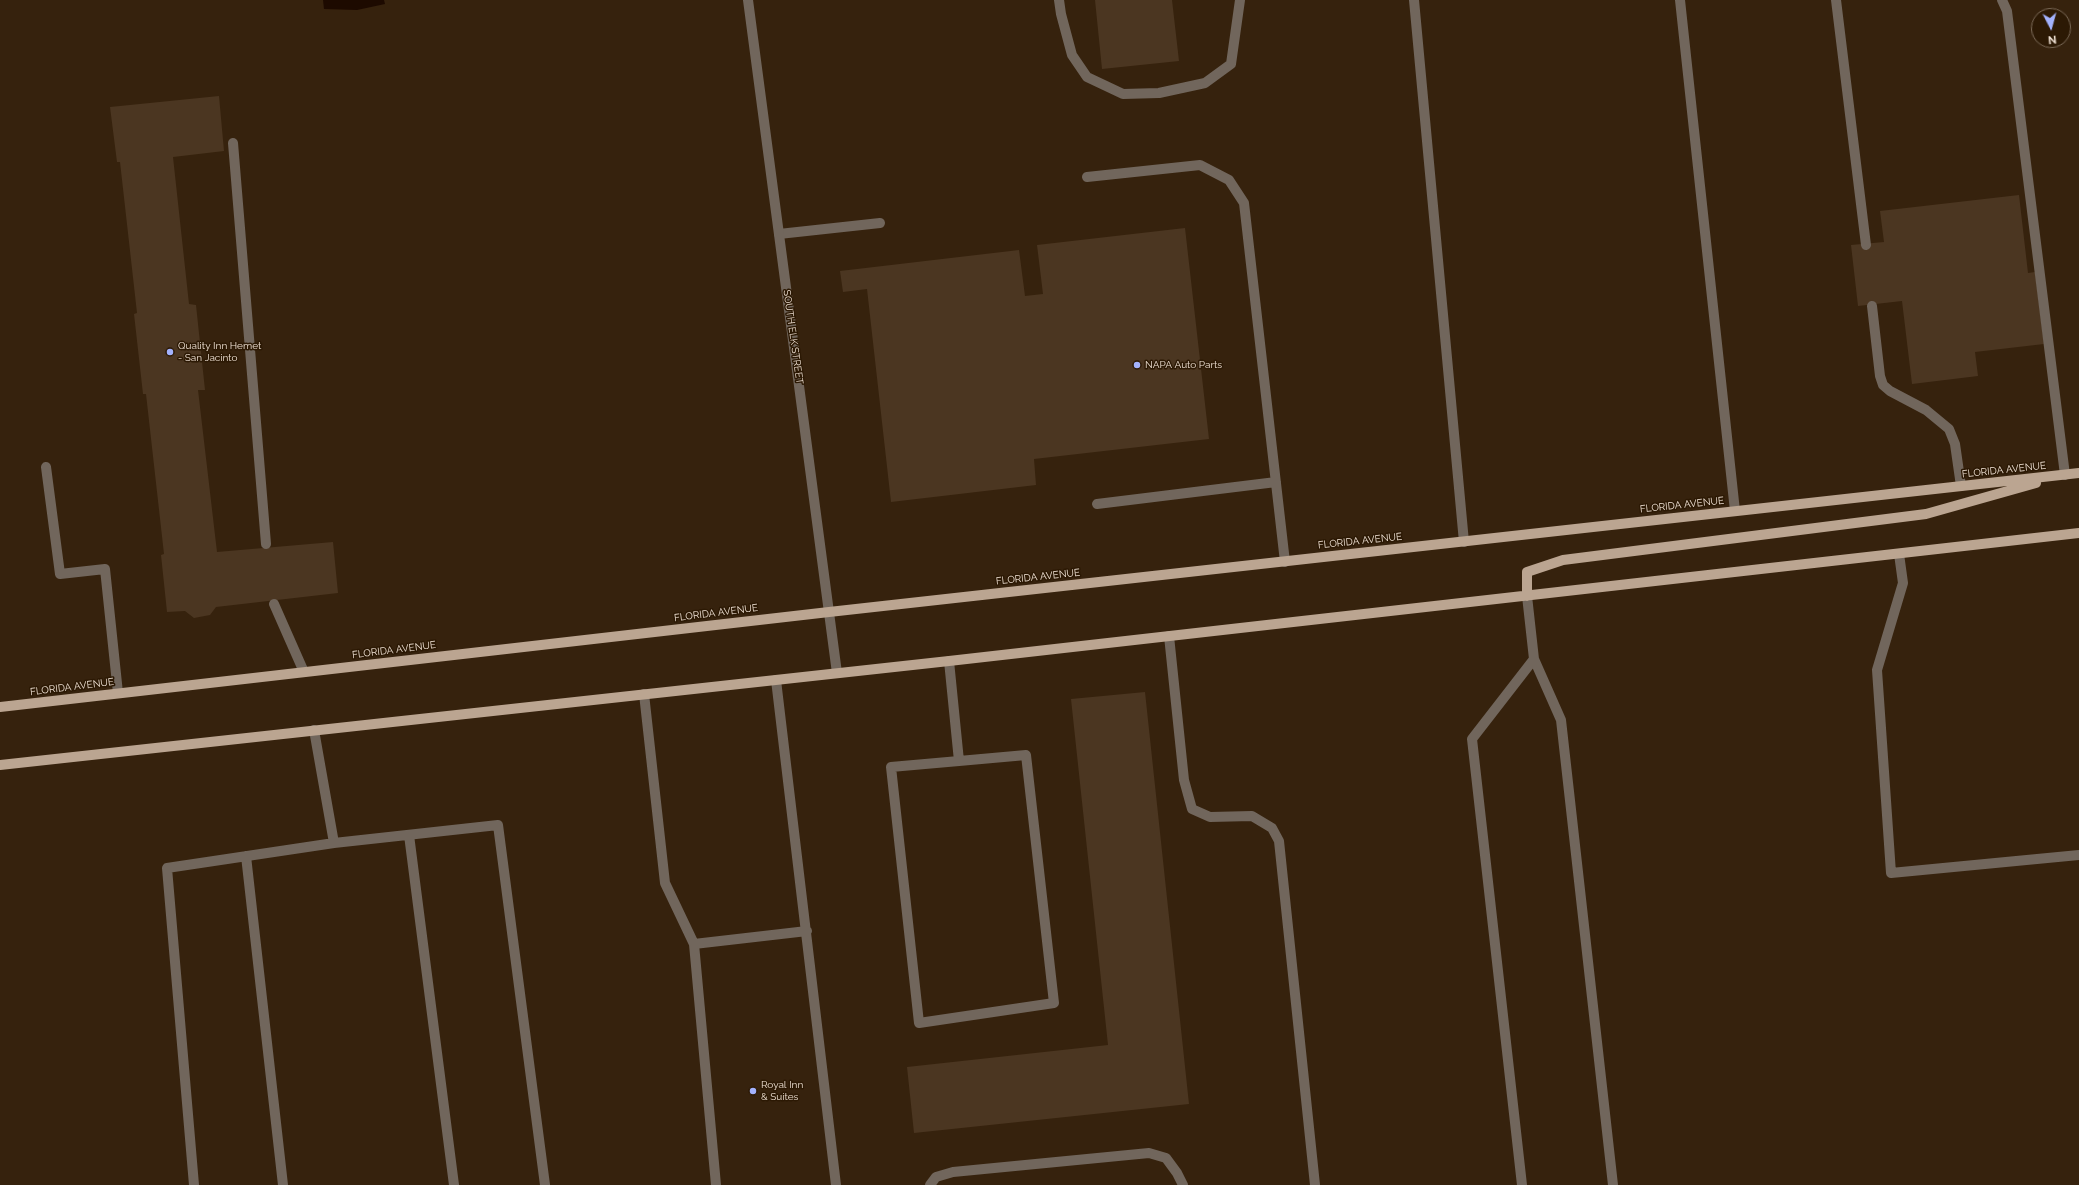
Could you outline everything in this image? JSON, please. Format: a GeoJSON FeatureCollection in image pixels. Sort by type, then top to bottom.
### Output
{"type":"FeatureCollection","features":[{"type":"Feature","properties":{"kind":"main road","name":"FLORIDA AVENUE"},"geometry":{"type":"LineString","coordinates":[[0,707],[830,612],[2079,474]]}},
{"type":"Feature","properties":{"kind":"main road"},"geometry":{"type":"LineString","coordinates":[[1527,596],[1527,572],[1563,560],[1926,514],[2065,475]]}},
{"type":"Feature","properties":{"kind":"main road"},"geometry":{"type":"LineString","coordinates":[[0,765],[949,661],[2079,533]]}},
{"type":"Feature","properties":{"kind":"street","name":"SOUTH ELK STREET"},"geometry":{"type":"LineString","coordinates":[[748,0],[837,673]]}},
{"type":"Feature","properties":{"kind":"street"},"geometry":{"type":"LineString","coordinates":[[1059,0],[1060,14],[1072,55],[1087,77],[1123,94],[1159,93],[1205,83],[1231,64],[1240,0]]}},
{"type":"Feature","properties":{"kind":"street"},"geometry":{"type":"LineString","coordinates":[[1414,0],[1464,542]]}},
{"type":"Feature","properties":{"kind":"street"},"geometry":{"type":"LineString","coordinates":[[1680,0],[1735,511]]}},
{"type":"Feature","properties":{"kind":"street"},"geometry":{"type":"LineString","coordinates":[[1836,0],[1866,245]]}},
{"type":"Feature","properties":{"kind":"street"},"geometry":{"type":"LineString","coordinates":[[2002,0],[2007,11],[2065,475]]}},
{"type":"Feature","properties":{"kind":"street"},"geometry":{"type":"LineString","coordinates":[[233,143],[266,544]]}},
{"type":"Feature","properties":{"kind":"street"},"geometry":{"type":"LineString","coordinates":[[1087,177],[1200,165],[1229,180],[1244,203],[1285,562]]}},
{"type":"Feature","properties":{"kind":"street"},"geometry":{"type":"LineString","coordinates":[[779,234],[880,223]]}},
{"type":"Feature","properties":{"kind":"street"},"geometry":{"type":"LineString","coordinates":[[1872,306],[1880,376],[1883,385],[1890,391],[1926,410],[1948,429],[1955,444],[1961,486]]}},
{"type":"Feature","properties":{"kind":"street"},"geometry":{"type":"LineString","coordinates":[[46,467],[60,574],[105,568],[118,693]]}},
{"type":"Feature","properties":{"kind":"street"},"geometry":{"type":"LineString","coordinates":[[1097,504],[1276,482]]}},
{"type":"Feature","properties":{"kind":"street"},"geometry":{"type":"LineString","coordinates":[[1900,554],[1903,583],[1876,670],[1891,873],[2079,855]]}},
{"type":"Feature","properties":{"kind":"street"},"geometry":{"type":"LineString","coordinates":[[1527,596],[1534,659],[1560,720],[1613,1185]]}},
{"type":"Feature","properties":{"kind":"street"},"geometry":{"type":"LineString","coordinates":[[274,604],[304,672]]}},
{"type":"Feature","properties":{"kind":"street"},"geometry":{"type":"LineString","coordinates":[[1169,636],[1184,780],[1192,810],[1210,817],[1252,816],[1272,828],[1279,841],[1315,1185]]}},
{"type":"Feature","properties":{"kind":"street"},"geometry":{"type":"LineString","coordinates":[[1522,1185],[1472,739],[1534,659]]}},
{"type":"Feature","properties":{"kind":"street"},"geometry":{"type":"LineString","coordinates":[[949,661],[959,761]]}},
{"type":"Feature","properties":{"kind":"street"},"geometry":{"type":"LineString","coordinates":[[776,680],[836,1185]]}},
{"type":"Feature","properties":{"kind":"street"},"geometry":{"type":"LineString","coordinates":[[644,694],[665,883],[694,944],[716,1185]]}},
{"type":"Feature","properties":{"kind":"street"},"geometry":{"type":"LineString","coordinates":[[314,730],[334,843]]}},
{"type":"Feature","properties":{"kind":"street"},"geometry":{"type":"LineString","coordinates":[[1026,755],[1054,1003],[920,1023],[891,767],[959,761],[1026,755]]}},
{"type":"Feature","properties":{"kind":"street"},"geometry":{"type":"LineString","coordinates":[[194,1185],[167,868],[334,843],[498,825],[545,1185]]}},
{"type":"Feature","properties":{"kind":"street"},"geometry":{"type":"LineString","coordinates":[[409,835],[454,1185]]}},
{"type":"Feature","properties":{"kind":"street"},"geometry":{"type":"LineString","coordinates":[[246,856],[282,1185]]}},
{"type":"Feature","properties":{"kind":"street"},"geometry":{"type":"LineString","coordinates":[[694,944],[807,931]]}},
{"type":"Feature","properties":{"kind":"street"},"geometry":{"type":"LineString","coordinates":[[930,1185],[936,1177],[953,1172],[1149,1152],[1166,1158],[1177,1173],[1183,1185]]}},
{"type":"Feature","properties":{"kind":"shaded area"},"geometry":{"type":"Polygon","coordinates":[[[323,0],[384,0],[385,4],[357,10],[324,9],[323,0]]]}},
{"type":"Feature","properties":{"kind":"building"},"geometry":{"type":"Polygon","coordinates":[[[1095,0],[1172,0],[1179,61],[1102,69],[1095,0]]]}},
{"type":"Feature","properties":{"kind":"building","name":"Quality Inn Hemet - San Jacinto"},"geometry":{"type":"Polygon","coordinates":[[[219,96],[224,151],[173,157],[189,304],[196,305],[205,390],[198,390],[217,552],[333,542],[338,593],[216,607],[210,615],[194,618],[185,611],[167,612],[161,555],[164,554],[146,394],[143,394],[134,314],[137,313],[120,162],[117,162],[110,107],[219,96]]]}},
{"type":"Feature","properties":{"kind":"building"},"geometry":{"type":"Polygon","coordinates":[[[2019,195],[2028,273],[2035,272],[2044,344],[1975,352],[1978,376],[1912,384],[1902,301],[1858,306],[1851,245],[1884,242],[1880,211],[2019,195]]]}},
{"type":"Feature","properties":{"kind":"building"},"geometry":{"type":"Polygon","coordinates":[[[1185,228],[1209,439],[1034,459],[1036,485],[891,502],[867,289],[843,292],[840,271],[1019,250],[1025,296],[1043,294],[1037,245],[1185,228]]]}},
{"type":"Feature","properties":{"kind":"building"},"geometry":{"type":"Polygon","coordinates":[[[1145,692],[1189,1104],[914,1133],[907,1067],[1108,1045],[1071,699],[1145,692]]]}},
{"type":"Feature","properties":{"kind":"place","name":"Quality Inn Hemet - San Jacinto"},"geometry":{"type":"Point","coordinates":[170,352]}},
{"type":"Feature","properties":{"kind":"place","name":"NAPA Auto Parts"},"geometry":{"type":"Point","coordinates":[1137,365]}},
{"type":"Feature","properties":{"kind":"place","name":"Royal Inn & Suites"},"geometry":{"type":"Point","coordinates":[753,1091]}}]}
